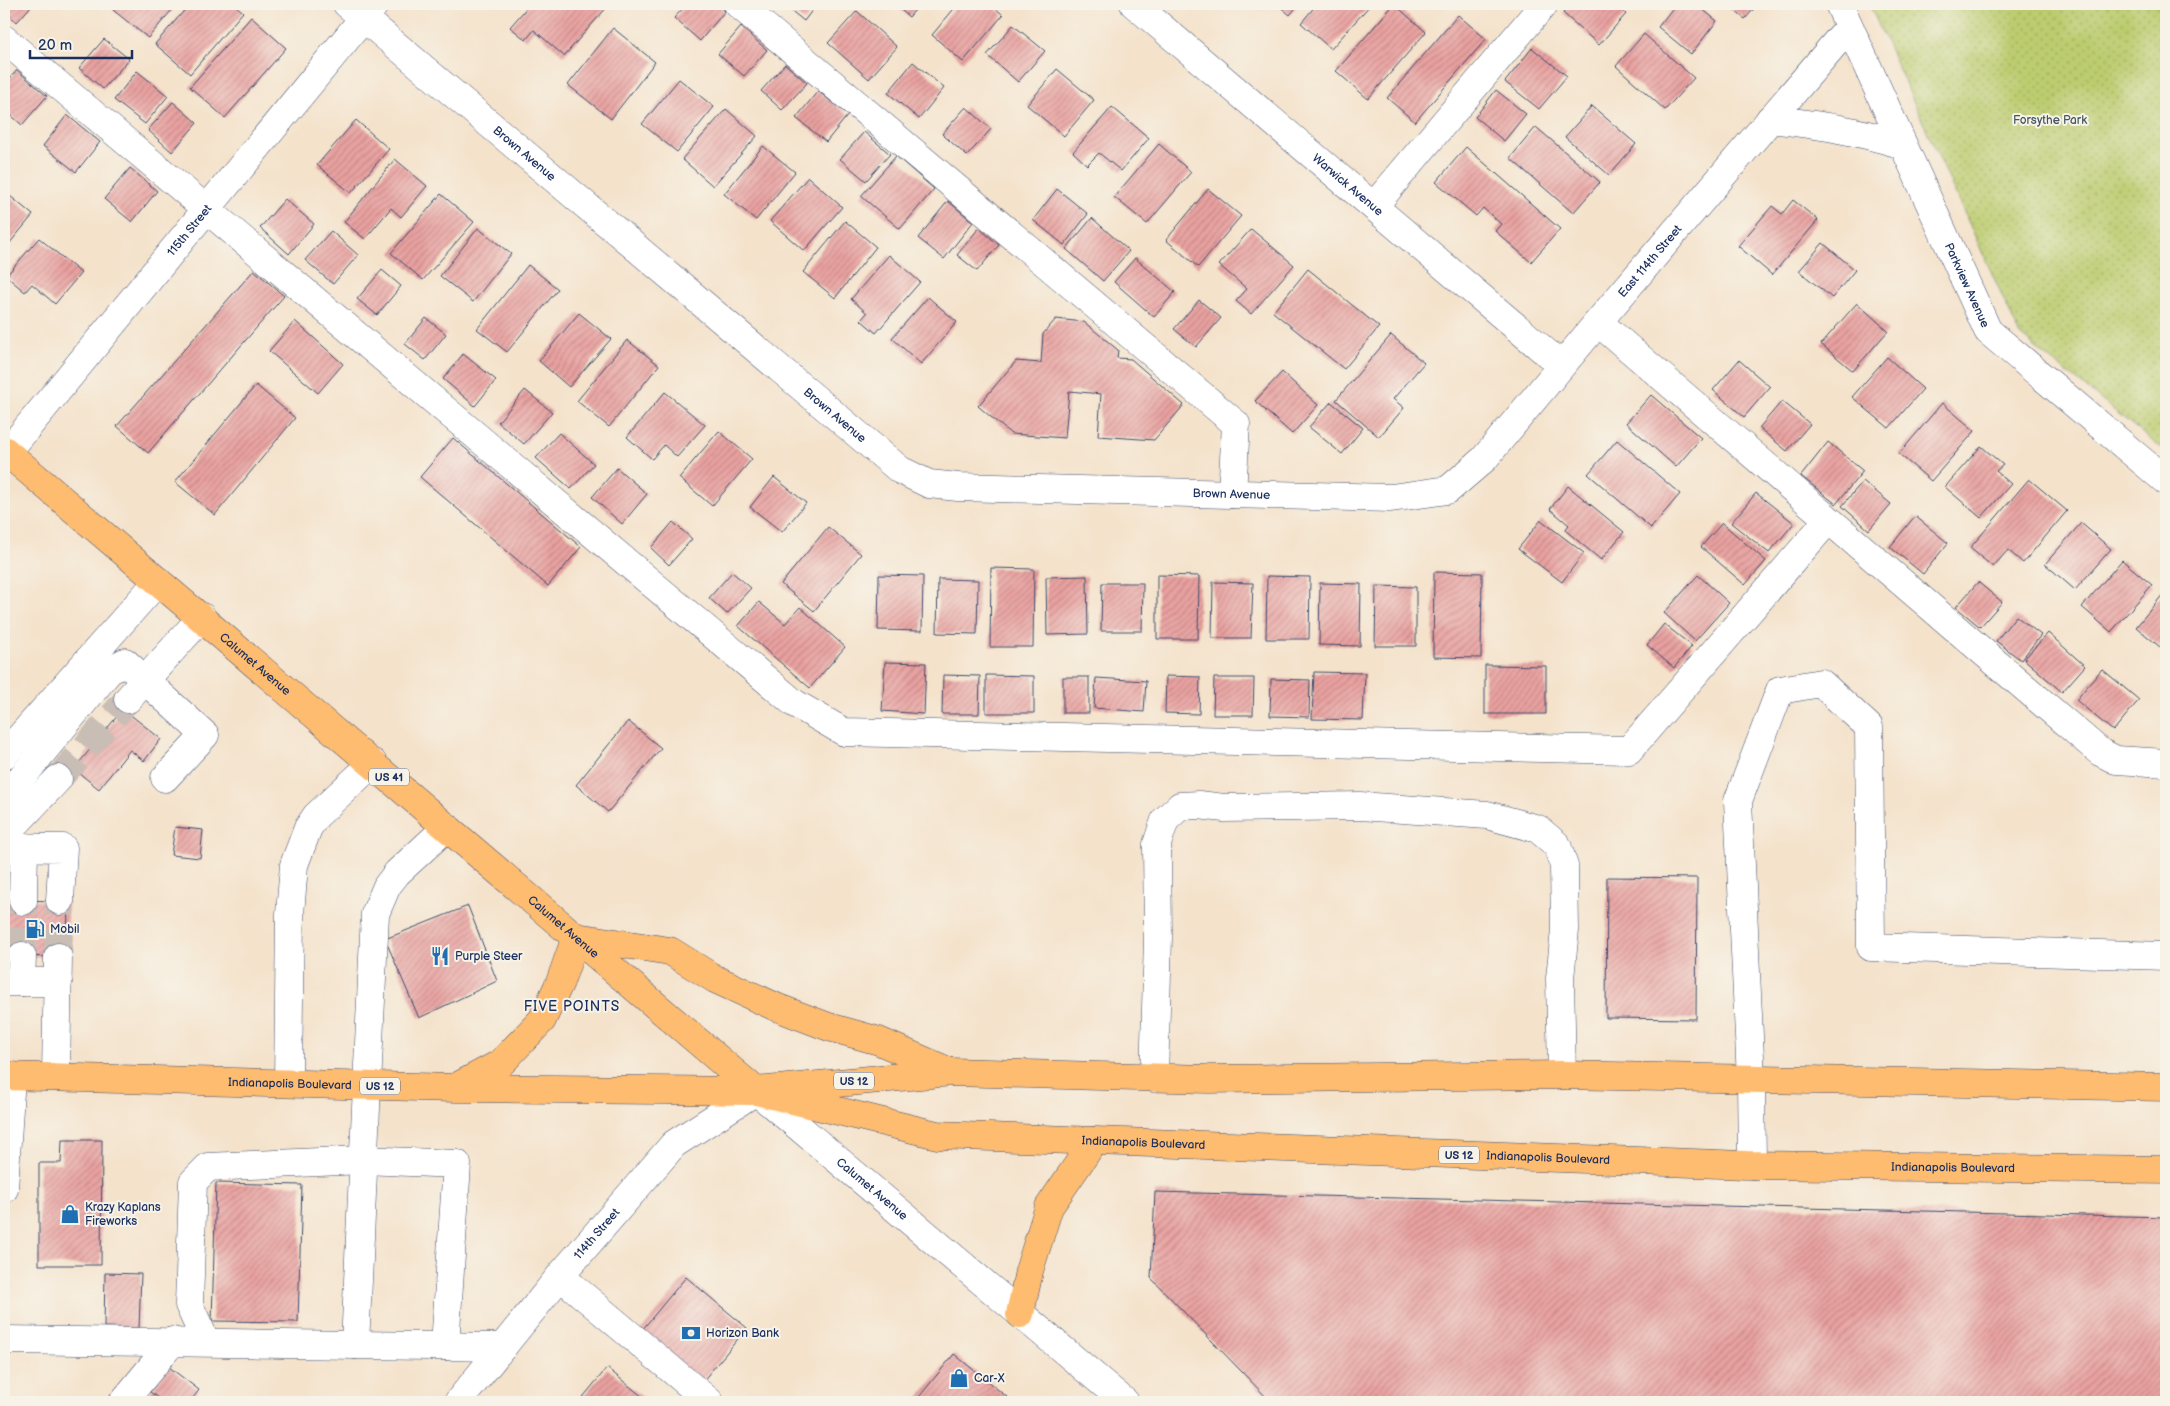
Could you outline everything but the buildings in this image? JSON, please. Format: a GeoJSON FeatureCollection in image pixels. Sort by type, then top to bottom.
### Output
{"type":"FeatureCollection","features":[{"type":"Feature","properties":{"kind":"main road","name":"Calumet Avenue"},"geometry":{"type":"LineString","coordinates":[[5,453],[202,617],[756,1091]]}},
{"type":"Feature","properties":{"kind":"main road"},"geometry":{"type":"LineString","coordinates":[[455,1088],[501,1063],[542,1020],[560,982],[576,936],[670,951],[715,979],[776,1007],[829,1027],[879,1041],[951,1072]]}},
{"type":"Feature","properties":{"kind":"main road","name":"Indianapolis Boulevard"},"geometry":{"type":"LineString","coordinates":[[7,1076],[455,1088],[756,1091],[951,1072],[1208,1079],[1562,1075],[2166,1087]]}},
{"type":"Feature","properties":{"kind":"main road","name":"Indianapolis Boulevard"},"geometry":{"type":"LineString","coordinates":[[756,1091],[937,1135],[1752,1165],[2166,1170]]}},
{"type":"Feature","properties":{"kind":"main road"},"geometry":{"type":"LineString","coordinates":[[1020,1314],[1029,1271],[1049,1207],[1094,1141]]}},
{"type":"Feature","properties":{"kind":"street"},"geometry":{"type":"LineString","coordinates":[[738,4],[1236,424],[1232,494]]}},
{"type":"Feature","properties":{"kind":"street","name":"Warwick Avenue"},"geometry":{"type":"LineString","coordinates":[[1134,4],[1562,365]]}},
{"type":"Feature","properties":{"kind":"street","name":"Brown Avenue"},"geometry":{"type":"LineString","coordinates":[[362,8],[900,470],[929,484],[1391,498],[1448,490]]}},
{"type":"Feature","properties":{"kind":"street","name":"115th Street"},"geometry":{"type":"LineString","coordinates":[[5,453],[206,210],[362,8]]}},
{"type":"Feature","properties":{"kind":"street"},"geometry":{"type":"LineString","coordinates":[[1374,206],[1530,8]]}},
{"type":"Feature","properties":{"kind":"street","name":"East 114th Street"},"geometry":{"type":"LineString","coordinates":[[1448,490],[1484,459],[1770,120],[1844,16]]}},
{"type":"Feature","properties":{"kind":"street","name":"Parkview Avenue"},"geometry":{"type":"LineString","coordinates":[[1844,16],[1988,331],[2166,481]]}},
{"type":"Feature","properties":{"kind":"street"},"geometry":{"type":"LineString","coordinates":[[4,39],[794,702],[844,732],[1629,750],[1828,520]]}},
{"type":"Feature","properties":{"kind":"street"},"geometry":{"type":"LineString","coordinates":[[1770,120],[1863,132],[1903,145]]}},
{"type":"Feature","properties":{"kind":"street"},"geometry":{"type":"LineString","coordinates":[[1598,322],[2100,752],[2116,760],[2166,763]]}},
{"type":"Feature","properties":{"kind":"street"},"geometry":{"type":"LineString","coordinates":[[4,754],[158,581]]}},
{"type":"Feature","properties":{"kind":"street"},"geometry":{"type":"LineString","coordinates":[[136,690],[202,617]]}},
{"type":"Feature","properties":{"kind":"street"},"geometry":{"type":"LineString","coordinates":[[4,799],[109,671],[125,662],[136,690],[205,735],[165,778]]}},
{"type":"Feature","properties":{"kind":"street"},"geometry":{"type":"LineString","coordinates":[[1752,1165],[1751,1079],[1738,801],[1780,690],[1821,683],[1869,727],[1870,947],[2166,956]]}},
{"type":"Feature","properties":{"kind":"street"},"geometry":{"type":"LineString","coordinates":[[288,1083],[290,914],[294,865],[308,828],[316,816],[373,763]]}},
{"type":"Feature","properties":{"kind":"street"},"geometry":{"type":"LineString","coordinates":[[23,901],[11,843],[58,779]]}},
{"type":"Feature","properties":{"kind":"street"},"geometry":{"type":"LineString","coordinates":[[1154,1078],[1158,938],[1157,844],[1165,820],[1180,806],[1199,805],[1224,808],[1360,806],[1487,815],[1538,830],[1556,845],[1564,866],[1565,930],[1560,978],[1562,1075]]}},
{"type":"Feature","properties":{"kind":"street"},"geometry":{"type":"LineString","coordinates":[[355,1345],[375,914],[387,886],[447,826]]}},
{"type":"Feature","properties":{"kind":"street"},"geometry":{"type":"LineString","coordinates":[[11,843],[63,848],[60,901]]}},
{"type":"Feature","properties":{"kind":"street"},"geometry":{"type":"LineString","coordinates":[[16,973],[58,969],[56,1077]]}},
{"type":"Feature","properties":{"kind":"street"},"geometry":{"type":"LineString","coordinates":[[4,1189],[7,1076]]}},
{"type":"Feature","properties":{"kind":"street","name":"114th Street"},"geometry":{"type":"LineString","coordinates":[[458,1402],[560,1276],[674,1144],[756,1091]]}},
{"type":"Feature","properties":{"kind":"street","name":"Calumet Avenue"},"geometry":{"type":"LineString","coordinates":[[756,1091],[1125,1402]]}},
{"type":"Feature","properties":{"kind":"street"},"geometry":{"type":"LineString","coordinates":[[206,1342],[189,1305],[193,1182],[208,1167],[363,1160],[457,1164],[445,1346]]}},
{"type":"Feature","properties":{"kind":"street"},"geometry":{"type":"LineString","coordinates":[[560,1276],[710,1402]]}},
{"type":"Feature","properties":{"kind":"street"},"geometry":{"type":"LineString","coordinates":[[4,1340],[503,1347]]}},
{"type":"Feature","properties":{"kind":"street"},"geometry":{"type":"LineString","coordinates":[[123,1402],[172,1341]]}},
{"type":"Feature","properties":{"kind":"green space","name":"Forsythe Park"},"geometry":{"type":"Polygon","coordinates":[[[1869,4],[2166,4],[2166,452],[2020,335],[1869,4]]]}},
{"type":"Feature","properties":{"kind":"tunnel"},"geometry":{"type":"LineString","coordinates":[[58,779],[128,699]]}},
{"type":"Feature","properties":{"kind":"tunnel"},"geometry":{"type":"LineString","coordinates":[[22,956],[23,901]]}},
{"type":"Feature","properties":{"kind":"tunnel"},"geometry":{"type":"LineString","coordinates":[[58,957],[60,901]]}},
{"type":"Feature","properties":{"kind":"place","name":"Mobil"},"geometry":{"type":"Point","coordinates":[35,929]}},
{"type":"Feature","properties":{"kind":"place","name":"Purple Steer"},"geometry":{"type":"Point","coordinates":[440,956]}},
{"type":"Feature","properties":{"kind":"place","name":"Krazy Kaplans Fireworks"},"geometry":{"type":"Point","coordinates":[70,1214]}},
{"type":"Feature","properties":{"kind":"place","name":"Horizon Bank"},"geometry":{"type":"Point","coordinates":[691,1333]}},
{"type":"Feature","properties":{"kind":"place","name":"Car-X"},"geometry":{"type":"Point","coordinates":[959,1378]}},
{"type":"Feature","properties":{"kind":"district","name":"FIVE POINTS"},"geometry":{"type":"Point","coordinates":[572,1006]}}]}
